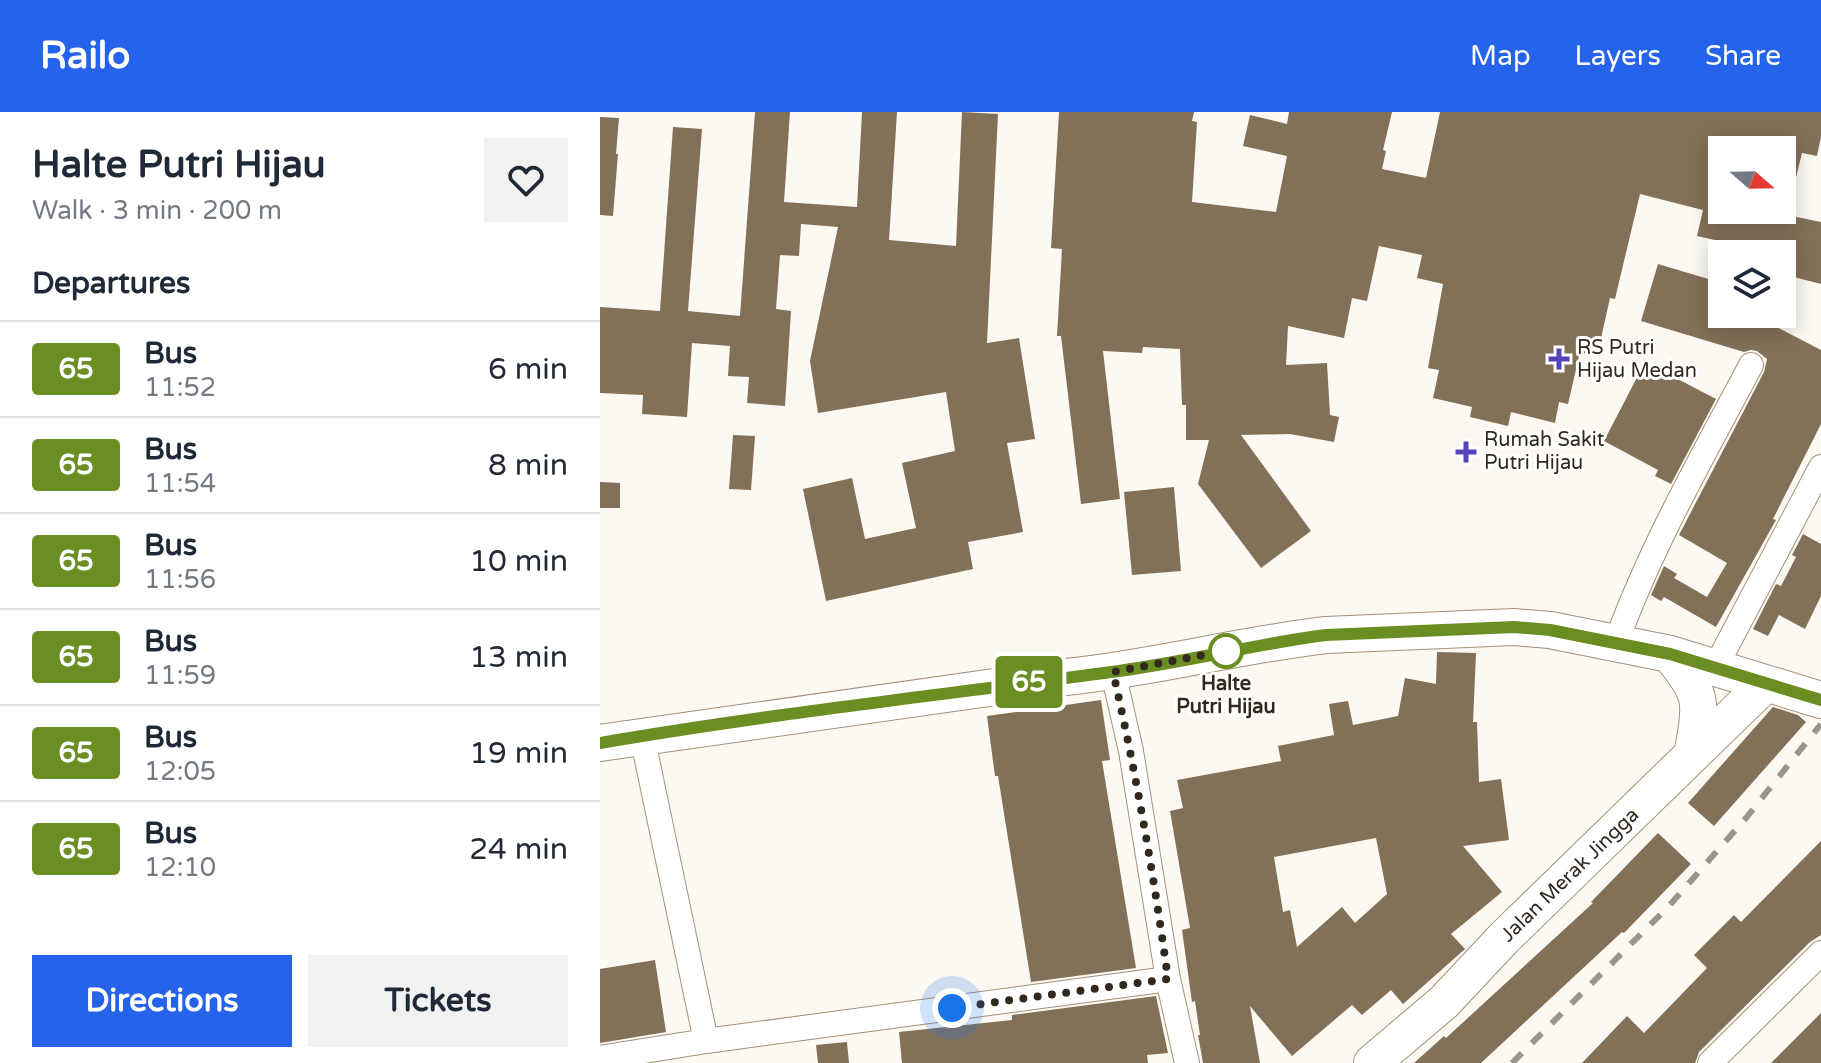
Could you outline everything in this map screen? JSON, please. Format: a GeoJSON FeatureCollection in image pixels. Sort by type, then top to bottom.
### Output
{"type":"FeatureCollection","features":[{"type":"Feature","properties":{"kind":"main road"},"geometry":{"type":"LineString","coordinates":[[600,743],[1113,672],[1326,635],[1514,627],[1550,630],[1670,654],[1821,700]]}},
{"type":"Feature","properties":{"kind":"main road"},"geometry":{"type":"LineString","coordinates":[[1670,654],[1697,698],[1698,716],[1692,755]]}},
{"type":"Feature","properties":{"kind":"main road","name":"Jalan Merak Jingga"},"geometry":{"type":"LineString","coordinates":[[1372,1063],[1444,1002],[1504,938],[1765,684]]}},
{"type":"Feature","properties":{"kind":"street"},"geometry":{"type":"LineString","coordinates":[[1616,643],[1631,602],[1681,497],[1751,365]]}},
{"type":"Feature","properties":{"kind":"street"},"geometry":{"type":"LineString","coordinates":[[1715,668],[1821,467]]}},
{"type":"Feature","properties":{"kind":"street"},"geometry":{"type":"LineString","coordinates":[[1113,672],[1131,751],[1168,979],[1187,1063]]}},
{"type":"Feature","properties":{"kind":"street"},"geometry":{"type":"LineString","coordinates":[[642,736],[706,1041]]}},
{"type":"Feature","properties":{"kind":"street"},"geometry":{"type":"LineString","coordinates":[[1710,1063],[1821,953]]}},
{"type":"Feature","properties":{"kind":"street"},"geometry":{"type":"LineString","coordinates":[[600,1058],[1168,979]]}},
{"type":"Feature","properties":{"kind":"building"},"geometry":{"type":"Polygon","coordinates":[[[755,112],[790,112],[784,202],[857,207],[862,112],[897,112],[889,240],[956,246],[962,112],[998,114],[987,343],[1019,338],[1035,439],[1007,443],[1023,532],[968,542],[973,569],[826,601],[803,489],[852,478],[865,539],[916,528],[902,463],[955,451],[946,392],[818,413],[810,361],[838,227],[801,224],[799,256],[780,255],[776,309],[791,311],[785,406],[747,403],[749,377],[728,376],[730,346],[692,343],[687,417],[642,414],[643,395],[600,393],[600,307],[660,311],[673,127],[702,129],[688,311],[740,316],[755,112]]]}},
{"type":"Feature","properties":{"kind":"building"},"geometry":{"type":"Polygon","coordinates":[[[1059,112],[1194,112],[1192,121],[1197,122],[1192,202],[1276,212],[1287,156],[1243,146],[1250,115],[1287,124],[1289,112],[1392,112],[1382,169],[1426,178],[1440,112],[1821,112],[1817,156],[1802,153],[1796,177],[1796,136],[1708,136],[1708,224],[1796,224],[1796,217],[1821,222],[1821,284],[1796,278],[1796,240],[1715,240],[1697,236],[1703,210],[1640,194],[1615,299],[1610,298],[1597,356],[1580,352],[1568,404],[1559,402],[1555,423],[1511,412],[1508,426],[1470,417],[1472,407],[1433,398],[1439,370],[1428,368],[1443,284],[1417,278],[1422,255],[1379,246],[1367,301],[1352,298],[1344,338],[1288,326],[1286,365],[1327,363],[1330,415],[1339,417],[1334,442],[1290,434],[1241,435],[1311,531],[1261,568],[1198,484],[1209,440],[1186,440],[1180,349],[1143,347],[1142,353],[1103,351],[1120,499],[1081,504],[1061,336],[1057,336],[1062,249],[1051,248],[1059,112]]]}},
{"type":"Feature","properties":{"kind":"building"},"geometry":{"type":"Polygon","coordinates":[[[600,117],[619,118],[613,216],[600,215],[600,117]]]}},
{"type":"Feature","properties":{"kind":"building"},"geometry":{"type":"Polygon","coordinates":[[[1658,264],[1708,279],[1708,328],[1779,328],[1821,350],[1821,424],[1773,519],[1776,520],[1716,627],[1664,597],[1661,601],[1651,595],[1664,566],[1677,574],[1674,578],[1707,597],[1727,563],[1679,535],[1764,372],[1767,359],[1757,351],[1744,352],[1641,321],[1658,264]]]}},
{"type":"Feature","properties":{"kind":"building"},"geometry":{"type":"Polygon","coordinates":[[[1645,362],[1716,399],[1671,484],[1655,476],[1658,470],[1604,441],[1645,362]]]}},
{"type":"Feature","properties":{"kind":"building"},"geometry":{"type":"Polygon","coordinates":[[[733,435],[755,436],[751,490],[729,489],[733,435]]]}},
{"type":"Feature","properties":{"kind":"building"},"geometry":{"type":"Polygon","coordinates":[[[600,482],[620,483],[620,508],[600,508],[600,482]]]}},
{"type":"Feature","properties":{"kind":"building"},"geometry":{"type":"Polygon","coordinates":[[[1174,487],[1181,571],[1132,575],[1124,492],[1174,487]]]}},
{"type":"Feature","properties":{"kind":"building"},"geometry":{"type":"Polygon","coordinates":[[[1803,534],[1821,544],[1821,596],[1805,629],[1779,615],[1768,636],[1753,629],[1776,584],[1781,586],[1796,557],[1792,555],[1803,534]]]}},
{"type":"Feature","properties":{"kind":"building"},"geometry":{"type":"Polygon","coordinates":[[[1437,652],[1476,653],[1473,722],[1477,722],[1479,782],[1501,779],[1509,840],[1463,846],[1502,892],[1451,934],[1465,949],[1403,1004],[1391,990],[1362,1015],[1352,1005],[1292,1056],[1250,1006],[1260,1063],[1203,1063],[1182,930],[1190,928],[1170,811],[1183,808],[1177,780],[1281,761],[1278,746],[1334,735],[1329,704],[1348,701],[1353,725],[1398,716],[1405,678],[1436,684],[1437,652]],[[1376,838],[1274,857],[1283,912],[1290,910],[1297,947],[1342,907],[1355,923],[1387,894],[1376,838]]]}},
{"type":"Feature","properties":{"kind":"building"},"geometry":{"type":"Polygon","coordinates":[[[1101,700],[1110,760],[1102,761],[1136,968],[1031,982],[987,716],[1101,700]]]}},
{"type":"Feature","properties":{"kind":"building"},"geometry":{"type":"Polygon","coordinates":[[[1773,707],[1798,715],[1806,722],[1714,826],[1688,803],[1773,707]]]}},
{"type":"Feature","properties":{"kind":"building"},"geometry":{"type":"Polygon","coordinates":[[[1658,833],[1691,864],[1624,933],[1481,1063],[1414,1063],[1444,1036],[1446,1038],[1593,903],[1658,833]]]}},
{"type":"Feature","properties":{"kind":"building"},"geometry":{"type":"Polygon","coordinates":[[[1821,841],[1821,935],[1810,942],[1699,1052],[1695,1063],[1582,1063],[1627,1016],[1644,1033],[1707,968],[1694,955],[1734,915],[1741,922],[1821,841]]]}},
{"type":"Feature","properties":{"kind":"building"},"geometry":{"type":"Polygon","coordinates":[[[655,960],[666,1032],[600,1043],[600,969],[655,960]]]}},
{"type":"Feature","properties":{"kind":"building"},"geometry":{"type":"Polygon","coordinates":[[[1156,996],[1168,1053],[1147,1055],[1148,1063],[902,1063],[899,1032],[1012,1020],[1012,1015],[1156,996]]]}},
{"type":"Feature","properties":{"kind":"building"},"geometry":{"type":"Polygon","coordinates":[[[1821,1013],[1821,1063],[1771,1063],[1821,1013]]]}},
{"type":"Feature","properties":{"kind":"building"},"geometry":{"type":"Polygon","coordinates":[[[847,1042],[849,1063],[818,1063],[816,1045],[847,1042]]]}},
{"type":"Feature","properties":{"kind":"railway"},"geometry":{"type":"LineString","coordinates":[[1512,1063],[1668,907],[1746,818],[1821,724]]}},
{"type":"Feature","properties":{"kind":"bus line","name":"65"},"geometry":{"type":"LineString","coordinates":[[600,743],[1113,672],[1295,638],[1514,627],[1550,630],[1670,654],[1821,700]]}},
{"type":"Feature","properties":{"kind":"place","name":"RS Putri Hijau Medan"},"geometry":{"type":"Point","coordinates":[1559,359]}},
{"type":"Feature","properties":{"kind":"place","name":"Rumah Sakit Putri Hijau"},"geometry":{"type":"Point","coordinates":[1466,452]}},
{"type":"Feature","properties":{"kind":"place","name":"Halte Putri Hijau"},"geometry":{"type":"Point","coordinates":[1226,651]}},
{"type":"Feature","properties":{"kind":"route"},"geometry":{"type":"LineString","coordinates":[[952,1008],[1168,979],[1131,751],[1113,672],[1236,649],[1226,651]]}}]}
